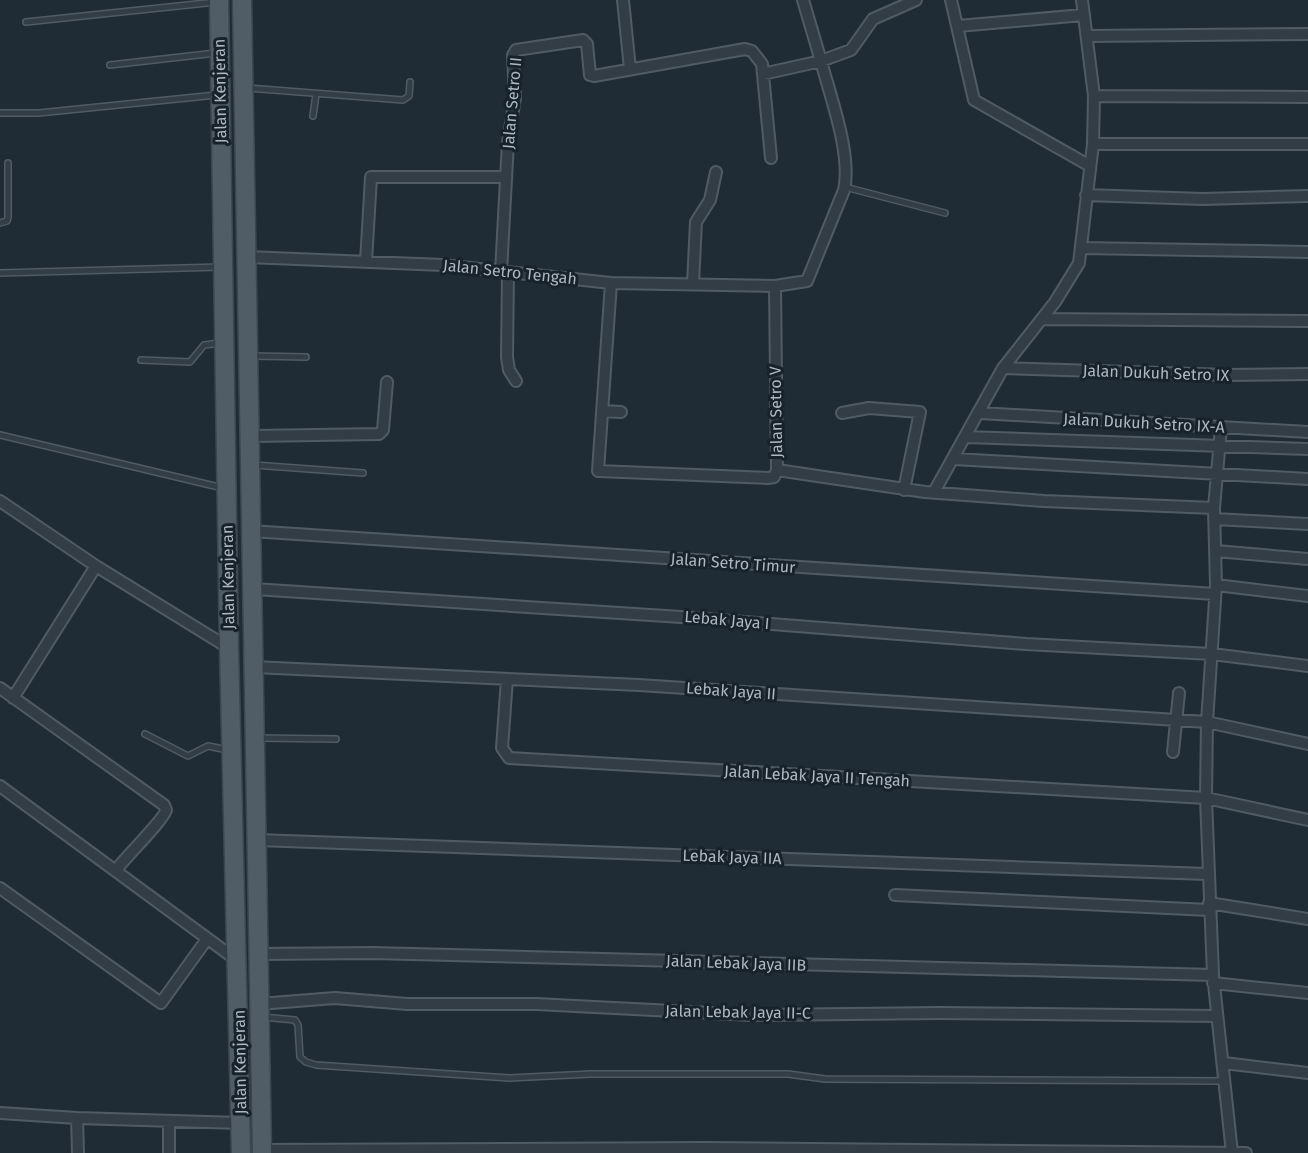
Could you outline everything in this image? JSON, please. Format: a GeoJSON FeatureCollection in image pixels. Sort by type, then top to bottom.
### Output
{"type":"FeatureCollection","features":[{"type":"Feature","properties":{"kind":"main road","name":"Jalan Kenjeran"},"geometry":{"type":"LineString","coordinates":[[242,0],[262,1151]]}},
{"type":"Feature","properties":{"kind":"main road","name":"Jalan Kenjeran"},"geometry":{"type":"LineString","coordinates":[[219,1],[229,648],[241,1153]]}},
{"type":"Feature","properties":{"kind":"main road"},"geometry":{"type":"LineString","coordinates":[[221,128],[234,131],[244,125]]}},
{"type":"Feature","properties":{"kind":"main road"},"geometry":{"type":"LineString","coordinates":[[221,167],[230,162],[244,165]]}},
{"type":"Feature","properties":{"kind":"street"},"geometry":{"type":"LineString","coordinates":[[623,0],[630,69]]}},
{"type":"Feature","properties":{"kind":"street"},"geometry":{"type":"LineString","coordinates":[[775,285],[810,278],[846,177],[842,143],[803,0]]}},
{"type":"Feature","properties":{"kind":"street"},"geometry":{"type":"LineString","coordinates":[[763,74],[821,61],[851,50],[873,19],[916,0]]}},
{"type":"Feature","properties":{"kind":"street"},"geometry":{"type":"LineString","coordinates":[[951,0],[972,96],[976,102],[1090,166]]}},
{"type":"Feature","properties":{"kind":"street"},"geometry":{"type":"LineString","coordinates":[[934,492],[1004,368],[1076,272],[1082,248],[1093,144],[1094,96],[1082,0]]}},
{"type":"Feature","properties":{"kind":"street"},"geometry":{"type":"LineString","coordinates":[[958,26],[1083,15]]}},
{"type":"Feature","properties":{"kind":"street"},"geometry":{"type":"LineString","coordinates":[[1087,36],[1308,34]]}},
{"type":"Feature","properties":{"kind":"street","name":"Jalan Setro II"},"geometry":{"type":"LineString","coordinates":[[516,381],[509,370],[507,357],[504,273],[506,177],[515,98],[514,51],[583,40],[587,44],[592,76],[680,63],[745,49],[752,51],[760,60],[763,74],[771,158]]}},
{"type":"Feature","properties":{"kind":"street"},"geometry":{"type":"LineString","coordinates":[[1094,96],[1308,97]]}},
{"type":"Feature","properties":{"kind":"street"},"geometry":{"type":"LineString","coordinates":[[1093,144],[1308,144]]}},
{"type":"Feature","properties":{"kind":"street"},"geometry":{"type":"LineString","coordinates":[[693,284],[696,222],[710,200],[716,172]]}},
{"type":"Feature","properties":{"kind":"street"},"geometry":{"type":"LineString","coordinates":[[366,262],[371,177],[506,177]]}},
{"type":"Feature","properties":{"kind":"street"},"geometry":{"type":"LineString","coordinates":[[1086,195],[1203,199],[1308,196]]}},
{"type":"Feature","properties":{"kind":"street"},"geometry":{"type":"LineString","coordinates":[[1082,248],[1308,252]]}},
{"type":"Feature","properties":{"kind":"street","name":"Jalan Setro Tengah"},"geometry":{"type":"LineString","coordinates":[[245,257],[443,265],[611,283],[775,285]]}},
{"type":"Feature","properties":{"kind":"street"},"geometry":{"type":"LineString","coordinates":[[611,283],[598,471],[771,478],[776,475],[777,470]]}},
{"type":"Feature","properties":{"kind":"street","name":"Jalan Setro V"},"geometry":{"type":"LineString","coordinates":[[775,285],[777,470],[904,490],[1214,514],[1308,524]]}},
{"type":"Feature","properties":{"kind":"street"},"geometry":{"type":"LineString","coordinates":[[1042,318],[1308,321]]}},
{"type":"Feature","properties":{"kind":"street","name":"Jalan Dukuh Setro IX"},"geometry":{"type":"LineString","coordinates":[[1004,368],[1228,375],[1308,374]]}},
{"type":"Feature","properties":{"kind":"street"},"geometry":{"type":"LineString","coordinates":[[248,436],[379,434],[383,430],[387,382]]}},
{"type":"Feature","properties":{"kind":"street"},"geometry":{"type":"LineString","coordinates":[[842,413],[869,408],[920,412],[904,490]]}},
{"type":"Feature","properties":{"kind":"street"},"geometry":{"type":"LineString","coordinates":[[602,411],[621,412]]}},
{"type":"Feature","properties":{"kind":"street","name":"Jalan Dukuh Setro IX-A"},"geometry":{"type":"LineString","coordinates":[[980,414],[1308,432]]}},
{"type":"Feature","properties":{"kind":"street"},"geometry":{"type":"LineString","coordinates":[[1221,428],[1214,514],[1216,590],[1206,653],[1207,874],[1213,979],[1232,1152]]}},
{"type":"Feature","properties":{"kind":"street"},"geometry":{"type":"LineString","coordinates":[[966,437],[1308,449]]}},
{"type":"Feature","properties":{"kind":"street"},"geometry":{"type":"LineString","coordinates":[[954,459],[1308,479]]}},
{"type":"Feature","properties":{"kind":"street"},"geometry":{"type":"LineString","coordinates":[[0,501],[96,566],[229,648]]}},
{"type":"Feature","properties":{"kind":"street","name":"Jalan Setro Timur"},"geometry":{"type":"LineString","coordinates":[[250,531],[1308,596]]}},
{"type":"Feature","properties":{"kind":"street"},"geometry":{"type":"LineString","coordinates":[[1216,551],[1308,559]]}},
{"type":"Feature","properties":{"kind":"street"},"geometry":{"type":"LineString","coordinates":[[13,698],[96,566]]}},
{"type":"Feature","properties":{"kind":"street","name":"Lebak Jaya I"},"geometry":{"type":"LineString","coordinates":[[253,589],[681,617],[1026,644],[1206,653],[1308,666]]}},
{"type":"Feature","properties":{"kind":"street","name":"Lebak Jaya II"},"geometry":{"type":"LineString","coordinates":[[253,667],[639,685],[1207,722],[1308,744]]}},
{"type":"Feature","properties":{"kind":"street","name":"Jalan Lebak Jaya II Tengah"},"geometry":{"type":"LineString","coordinates":[[507,679],[502,748],[505,755],[516,759],[1206,798]]}},
{"type":"Feature","properties":{"kind":"street"},"geometry":{"type":"LineString","coordinates":[[0,688],[164,805],[166,810],[164,818],[132,848],[116,870]]}},
{"type":"Feature","properties":{"kind":"street"},"geometry":{"type":"LineString","coordinates":[[1173,752],[1179,693]]}},
{"type":"Feature","properties":{"kind":"street"},"geometry":{"type":"LineString","coordinates":[[0,786],[238,961]]}},
{"type":"Feature","properties":{"kind":"street"},"geometry":{"type":"LineString","coordinates":[[1206,798],[1308,820]]}},
{"type":"Feature","properties":{"kind":"street","name":"Lebak Jaya IIA"},"geometry":{"type":"LineString","coordinates":[[257,840],[1207,874]]}},
{"type":"Feature","properties":{"kind":"street"},"geometry":{"type":"LineString","coordinates":[[0,888],[161,1003],[207,939]]}},
{"type":"Feature","properties":{"kind":"street"},"geometry":{"type":"LineString","coordinates":[[895,896],[1209,906],[1308,919]]}},
{"type":"Feature","properties":{"kind":"street","name":"Jalan Lebak Jaya IIB"},"geometry":{"type":"LineString","coordinates":[[258,954],[372,953],[1213,979],[1308,993]]}},
{"type":"Feature","properties":{"kind":"street","name":"Jalan Lebak Jaya II-C"},"geometry":{"type":"LineString","coordinates":[[260,1010],[335,998],[407,1004],[536,1004],[751,1015],[939,1013],[1217,1016]]}},
{"type":"Feature","properties":{"kind":"street"},"geometry":{"type":"LineString","coordinates":[[1224,1063],[1308,1073]]}},
{"type":"Feature","properties":{"kind":"street"},"geometry":{"type":"LineString","coordinates":[[0,1113],[240,1123]]}},
{"type":"Feature","properties":{"kind":"street"},"geometry":{"type":"LineString","coordinates":[[77,1118],[78,1153]]}},
{"type":"Feature","properties":{"kind":"street"},"geometry":{"type":"LineString","coordinates":[[169,1121],[169,1153]]}},
{"type":"Feature","properties":{"kind":"street"},"geometry":{"type":"LineString","coordinates":[[262,1151],[716,1148],[1246,1153]]}},
{"type":"Feature","properties":{"kind":"lane"},"geometry":{"type":"LineString","coordinates":[[26,22],[219,1]]}},
{"type":"Feature","properties":{"kind":"lane"},"geometry":{"type":"LineString","coordinates":[[110,65],[219,53]]}},
{"type":"Feature","properties":{"kind":"lane"},"geometry":{"type":"LineString","coordinates":[[243,88],[403,100],[409,96],[410,82]]}},
{"type":"Feature","properties":{"kind":"lane"},"geometry":{"type":"LineString","coordinates":[[0,113],[39,112],[220,94]]}},
{"type":"Feature","properties":{"kind":"lane"},"geometry":{"type":"LineString","coordinates":[[314,116],[316,94]]}},
{"type":"Feature","properties":{"kind":"lane"},"geometry":{"type":"LineString","coordinates":[[0,224],[8,217],[8,163]]}},
{"type":"Feature","properties":{"kind":"lane"},"geometry":{"type":"LineString","coordinates":[[844,187],[945,213]]}},
{"type":"Feature","properties":{"kind":"lane"},"geometry":{"type":"LineString","coordinates":[[0,273],[223,267]]}},
{"type":"Feature","properties":{"kind":"lane"},"geometry":{"type":"LineString","coordinates":[[141,360],[190,362],[204,345],[225,343]]}},
{"type":"Feature","properties":{"kind":"lane"},"geometry":{"type":"LineString","coordinates":[[247,356],[306,357]]}},
{"type":"Feature","properties":{"kind":"lane"},"geometry":{"type":"LineString","coordinates":[[0,435],[227,488]]}},
{"type":"Feature","properties":{"kind":"lane"},"geometry":{"type":"LineString","coordinates":[[249,464],[363,473]]}},
{"type":"Feature","properties":{"kind":"lane"},"geometry":{"type":"LineString","coordinates":[[145,734],[188,756],[208,746],[231,751]]}},
{"type":"Feature","properties":{"kind":"lane"},"geometry":{"type":"LineString","coordinates":[[255,738],[336,739]]}},
{"type":"Feature","properties":{"kind":"lane"},"geometry":{"type":"LineString","coordinates":[[260,1010],[295,1020],[298,1025],[300,1057],[306,1062],[316,1065],[432,1074],[509,1078],[591,1074],[788,1074],[825,1080],[1226,1081]]}}]}
